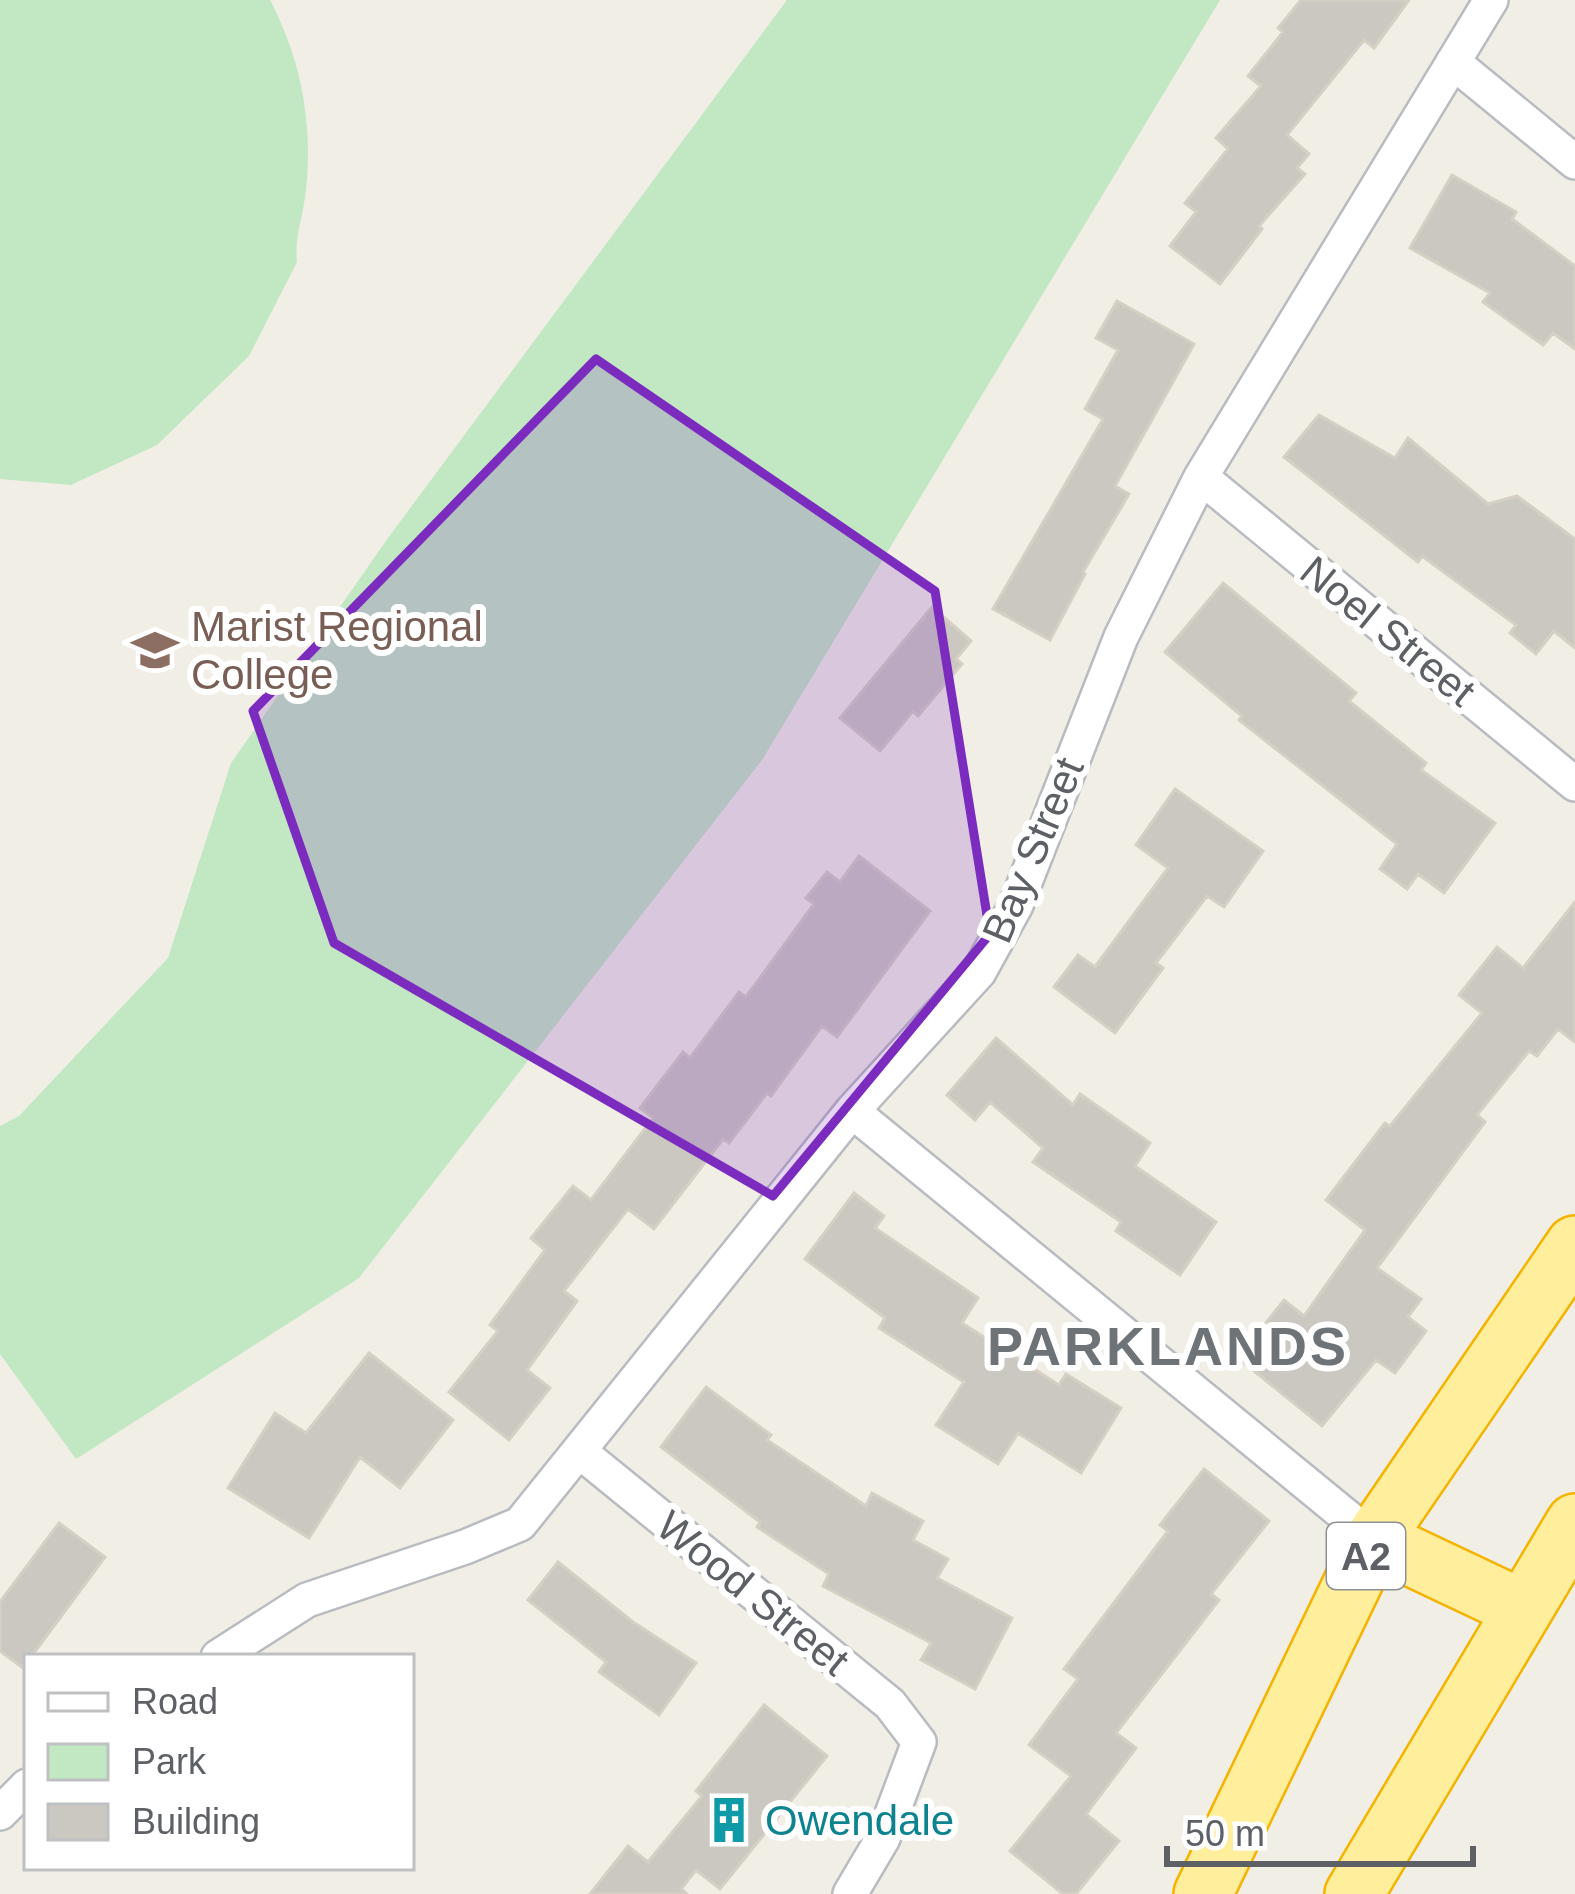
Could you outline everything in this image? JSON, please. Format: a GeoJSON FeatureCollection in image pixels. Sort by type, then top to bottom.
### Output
{"type":"FeatureCollection","features":[{"type":"Feature","properties":{"kind":"highway","name":"A2"},"geometry":{"type":"LineString","coordinates":[[1203,1894],[1374,1539],[1575,1245]]}},
{"type":"Feature","properties":{"kind":"highway"},"geometry":{"type":"LineString","coordinates":[[1354,1894],[1575,1523]]}},
{"type":"Feature","properties":{"kind":"highway"},"geometry":{"type":"LineString","coordinates":[[1374,1539],[1522,1609]]}},
{"type":"Feature","properties":{"kind":"street","name":"Bay Street"},"geometry":{"type":"LineString","coordinates":[[223,1654],[307,1600],[520,1524],[852,1111],[979,972],[1016,905],[1120,637],[1201,477],[1491,0]]}},
{"type":"Feature","properties":{"kind":"street"},"geometry":{"type":"LineString","coordinates":[[1453,62],[1575,162]]}},
{"type":"Feature","properties":{"kind":"street","name":"Noel Street"},"geometry":{"type":"LineString","coordinates":[[1201,477],[1575,784]]}},
{"type":"Feature","properties":{"kind":"street"},"geometry":{"type":"LineString","coordinates":[[852,1111],[1374,1539]]}},
{"type":"Feature","properties":{"kind":"street","name":"Wood Street"},"geometry":{"type":"LineString","coordinates":[[579,1451],[890,1704],[919,1742],[883,1838],[850,1894]]}},
{"type":"Feature","properties":{"kind":"street"},"geometry":{"type":"LineString","coordinates":[[0,1813],[24,1789]]}},
{"type":"Feature","properties":{"kind":"highlighted area"},"geometry":{"type":"Polygon","coordinates":[[[596,359],[935,591],[990,934],[773,1196],[334,943],[253,711],[596,359]]]}},
{"type":"Feature","properties":{"kind":"green space"},"geometry":{"type":"Polygon","coordinates":[[[0,0],[270,0],[290,45],[306,116],[308,164],[297,262],[249,356],[157,445],[71,485],[0,479],[0,0]]]}},
{"type":"Feature","properties":{"kind":"green space"},"geometry":{"type":"Polygon","coordinates":[[[787,0],[1220,0],[762,760],[359,1278],[76,1459],[0,1354],[0,1126],[19,1116],[168,958],[231,763],[388,538],[787,0]]]}},
{"type":"Feature","properties":{"kind":"building"},"geometry":{"type":"Polygon","coordinates":[[[1301,0],[1409,0],[1374,48],[1364,40],[1287,135],[1309,154],[1297,168],[1305,174],[1259,226],[1262,229],[1220,284],[1170,246],[1196,212],[1185,203],[1228,149],[1216,138],[1261,86],[1248,76],[1301,0]]]}},
{"type":"Feature","properties":{"kind":"building"},"geometry":{"type":"Polygon","coordinates":[[[1452,175],[1516,212],[1512,219],[1575,266],[1575,349],[1553,333],[1543,345],[1483,302],[1490,293],[1410,248],[1452,175]]]}},
{"type":"Feature","properties":{"kind":"building"},"geometry":{"type":"Polygon","coordinates":[[[1117,301],[1194,344],[1115,486],[1129,494],[1050,640],[993,609],[1103,419],[1085,409],[1118,350],[1096,338],[1117,301]]]}},
{"type":"Feature","properties":{"kind":"building"},"geometry":{"type":"Polygon","coordinates":[[[1319,415],[1395,458],[1408,438],[1488,504],[1517,496],[1575,539],[1575,648],[1554,631],[1536,654],[1510,633],[1516,625],[1422,556],[1418,562],[1284,457],[1319,415]]]}},
{"type":"Feature","properties":{"kind":"building"},"geometry":{"type":"Polygon","coordinates":[[[1223,583],[1356,693],[1349,701],[1426,763],[1421,770],[1495,823],[1444,893],[1418,874],[1407,889],[1380,869],[1397,844],[1239,720],[1242,716],[1165,652],[1223,583]]]}},
{"type":"Feature","properties":{"kind":"building"},"geometry":{"type":"Polygon","coordinates":[[[932,607],[971,641],[956,659],[962,664],[918,716],[913,711],[880,751],[840,718],[932,607]]]}},
{"type":"Feature","properties":{"kind":"building"},"geometry":{"type":"Polygon","coordinates":[[[1175,789],[1263,851],[1224,907],[1207,896],[1156,963],[1163,968],[1115,1033],[1054,987],[1078,955],[1095,967],[1168,868],[1136,845],[1175,789]]]}},
{"type":"Feature","properties":{"kind":"building"},"geometry":{"type":"Polygon","coordinates":[[[859,856],[930,911],[837,1037],[822,1026],[771,1096],[767,1093],[729,1143],[723,1139],[654,1229],[628,1209],[564,1291],[577,1301],[527,1370],[550,1388],[509,1440],[449,1392],[498,1331],[490,1325],[545,1250],[531,1238],[573,1186],[591,1200],[653,1118],[640,1108],[683,1052],[690,1058],[739,992],[746,997],[814,904],[806,898],[827,872],[840,882],[859,856]]]}},
{"type":"Feature","properties":{"kind":"building"},"geometry":{"type":"Polygon","coordinates":[[[1575,902],[1575,1042],[1558,1029],[1537,1056],[1529,1051],[1477,1115],[1485,1122],[1377,1268],[1421,1299],[1408,1317],[1426,1331],[1395,1373],[1376,1360],[1322,1426],[1238,1358],[1284,1300],[1304,1316],[1365,1230],[1326,1200],[1385,1123],[1390,1126],[1482,1013],[1459,995],[1497,947],[1523,968],[1575,902]]]}},
{"type":"Feature","properties":{"kind":"building"},"geometry":{"type":"Polygon","coordinates":[[[996,1038],[1073,1105],[1080,1094],[1150,1143],[1135,1166],[1216,1222],[1180,1275],[1116,1231],[1121,1222],[1033,1162],[1043,1148],[990,1102],[975,1120],[947,1095],[996,1038]]]}},
{"type":"Feature","properties":{"kind":"building"},"geometry":{"type":"Polygon","coordinates":[[[854,1193],[884,1216],[875,1228],[978,1298],[962,1323],[1059,1385],[1066,1374],[1121,1408],[1081,1473],[1018,1433],[998,1464],[936,1425],[964,1382],[879,1328],[885,1318],[805,1259],[854,1193]]]}},
{"type":"Feature","properties":{"kind":"building"},"geometry":{"type":"Polygon","coordinates":[[[369,1353],[453,1420],[400,1488],[360,1457],[309,1538],[228,1488],[275,1413],[306,1433],[369,1353]]]}},
{"type":"Feature","properties":{"kind":"building"},"geometry":{"type":"Polygon","coordinates":[[[706,1387],[771,1435],[767,1440],[866,1506],[872,1493],[923,1521],[913,1540],[948,1559],[937,1578],[1012,1618],[975,1689],[921,1660],[931,1643],[823,1586],[829,1574],[757,1527],[760,1522],[661,1447],[706,1387]]]}},
{"type":"Feature","properties":{"kind":"building"},"geometry":{"type":"Polygon","coordinates":[[[1204,1469],[1269,1521],[1211,1594],[1219,1600],[1116,1733],[1136,1748],[1086,1814],[1119,1841],[1076,1894],[1063,1894],[1010,1851],[1071,1776],[1029,1745],[1078,1679],[1064,1669],[1168,1531],[1160,1525],[1204,1469]]]}},
{"type":"Feature","properties":{"kind":"building"},"geometry":{"type":"Polygon","coordinates":[[[59,1523],[105,1557],[33,1654],[24,1654],[23,1668],[0,1651],[0,1602],[59,1523]]]}},
{"type":"Feature","properties":{"kind":"building"},"geometry":{"type":"Polygon","coordinates":[[[558,1562],[633,1622],[696,1663],[659,1715],[599,1672],[606,1662],[528,1600],[558,1562]]]}},
{"type":"Feature","properties":{"kind":"building","name":"Owendale"},"geometry":{"type":"Polygon","coordinates":[[[764,1705],[827,1756],[720,1889],[696,1870],[681,1889],[687,1894],[590,1894],[628,1846],[648,1862],[702,1796],[696,1791],[764,1705]]]}},
{"type":"Feature","properties":{"kind":"place","name":"Marist Regional College"},"geometry":{"type":"Point","coordinates":[155,650]}},
{"type":"Feature","properties":{"kind":"place","name":"Owendale"},"geometry":{"type":"Point","coordinates":[729,1820]}},
{"type":"Feature","properties":{"kind":"district","name":"PARKLANDS"},"geometry":{"type":"Point","coordinates":[1168,1346]}}]}
